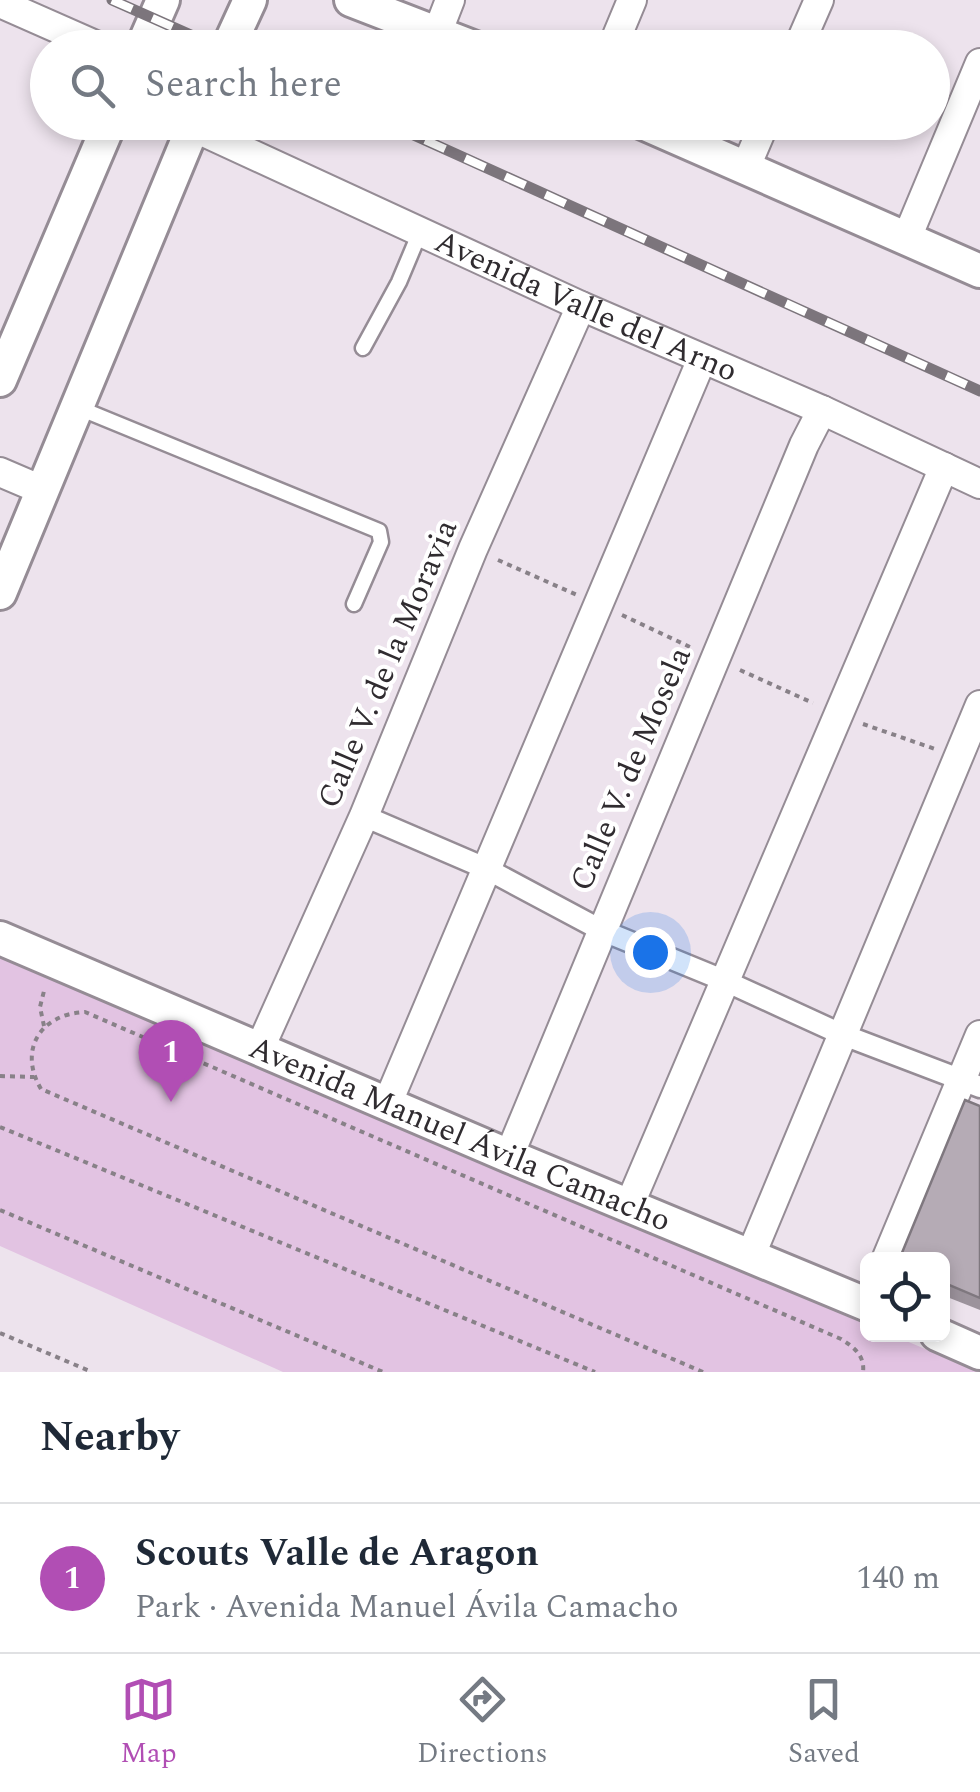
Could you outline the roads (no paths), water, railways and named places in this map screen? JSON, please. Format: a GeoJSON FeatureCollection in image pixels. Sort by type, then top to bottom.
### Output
{"type":"FeatureCollection","features":[{"type":"Feature","properties":{"kind":"street"},"geometry":{"type":"LineString","coordinates":[[150,30],[162,0]]}},
{"type":"Feature","properties":{"kind":"street"},"geometry":{"type":"LineString","coordinates":[[236,30],[250,0]]}},
{"type":"Feature","properties":{"kind":"street"},"geometry":{"type":"LineString","coordinates":[[351,0],[438,30],[450,0]]}},
{"type":"Feature","properties":{"kind":"street"},"geometry":{"type":"LineString","coordinates":[[620,30],[632,0]]}},
{"type":"Feature","properties":{"kind":"street"},"geometry":{"type":"LineString","coordinates":[[806,30],[819,0]]}},
{"type":"Feature","properties":{"kind":"street"},"geometry":{"type":"LineString","coordinates":[[0,3],[61,30]]}},
{"type":"Feature","properties":{"kind":"street"},"geometry":{"type":"LineString","coordinates":[[950,135],[980,64]]}},
{"type":"Feature","properties":{"kind":"street"},"geometry":{"type":"LineString","coordinates":[[0,380],[102,140]]}},
{"type":"Feature","properties":{"kind":"street"},"geometry":{"type":"LineString","coordinates":[[0,592],[188,140]]}},
{"type":"Feature","properties":{"kind":"street","name":"Avenida Valle del Arno"},"geometry":{"type":"LineString","coordinates":[[226,140],[581,306],[822,410],[980,484]]}},
{"type":"Feature","properties":{"kind":"street"},"geometry":{"type":"LineString","coordinates":[[681,140],[980,271]]}},
{"type":"Feature","properties":{"kind":"street"},"geometry":{"type":"LineString","coordinates":[[745,169],[757,140]]}},
{"type":"Feature","properties":{"kind":"street"},"geometry":{"type":"LineString","coordinates":[[906,240],[948,140]]}},
{"type":"Feature","properties":{"kind":"street","name":"Calle V. de la Moravia"},"geometry":{"type":"LineString","coordinates":[[260,1048],[364,816],[473,549],[581,306]]}},
{"type":"Feature","properties":{"kind":"street"},"geometry":{"type":"LineString","coordinates":[[388,1102],[702,359]]}},
{"type":"Feature","properties":{"kind":"street","name":"Calle V. de Mosela"},"geometry":{"type":"LineString","coordinates":[[509,1156],[804,445],[822,410]]}},
{"type":"Feature","properties":{"kind":"street"},"geometry":{"type":"LineString","coordinates":[[629,1206],[944,468]]}},
{"type":"Feature","properties":{"kind":"street"},"geometry":{"type":"LineString","coordinates":[[0,472],[42,490]]}},
{"type":"Feature","properties":{"kind":"street"},"geometry":{"type":"LineString","coordinates":[[750,1257],[841,1034],[969,761],[980,704]]}},
{"type":"Feature","properties":{"kind":"street"},"geometry":{"type":"LineString","coordinates":[[364,816],[485,868],[601,930],[841,1034],[971,1083]]}},
{"type":"Feature","properties":{"kind":"street","name":"Avenida Manuel Ávila Camacho"},"geometry":{"type":"LineString","coordinates":[[0,938],[509,1156],[860,1301]]}},
{"type":"Feature","properties":{"kind":"street"},"geometry":{"type":"LineString","coordinates":[[890,1252],[971,1083],[980,1034]]}},
{"type":"Feature","properties":{"kind":"street"},"geometry":{"type":"LineString","coordinates":[[950,1340],[980,1353]]}},
{"type":"Feature","properties":{"kind":"lane"},"geometry":{"type":"LineString","coordinates":[[363,348],[400,282],[420,232]]}},
{"type":"Feature","properties":{"kind":"lane"},"geometry":{"type":"LineString","coordinates":[[78,408],[375,528],[382,536],[381,542],[354,604]]}},
{"type":"Feature","properties":{"kind":"railway"},"geometry":{"type":"LineString","coordinates":[[112,0],[180,30]]}},
{"type":"Feature","properties":{"kind":"railway"},"geometry":{"type":"LineString","coordinates":[[425,140],[980,391]]}},
{"type":"Feature","properties":{"kind":"place","name":"Scouts Valle de Aragon"},"geometry":{"type":"Point","coordinates":[171,1102]}}]}
